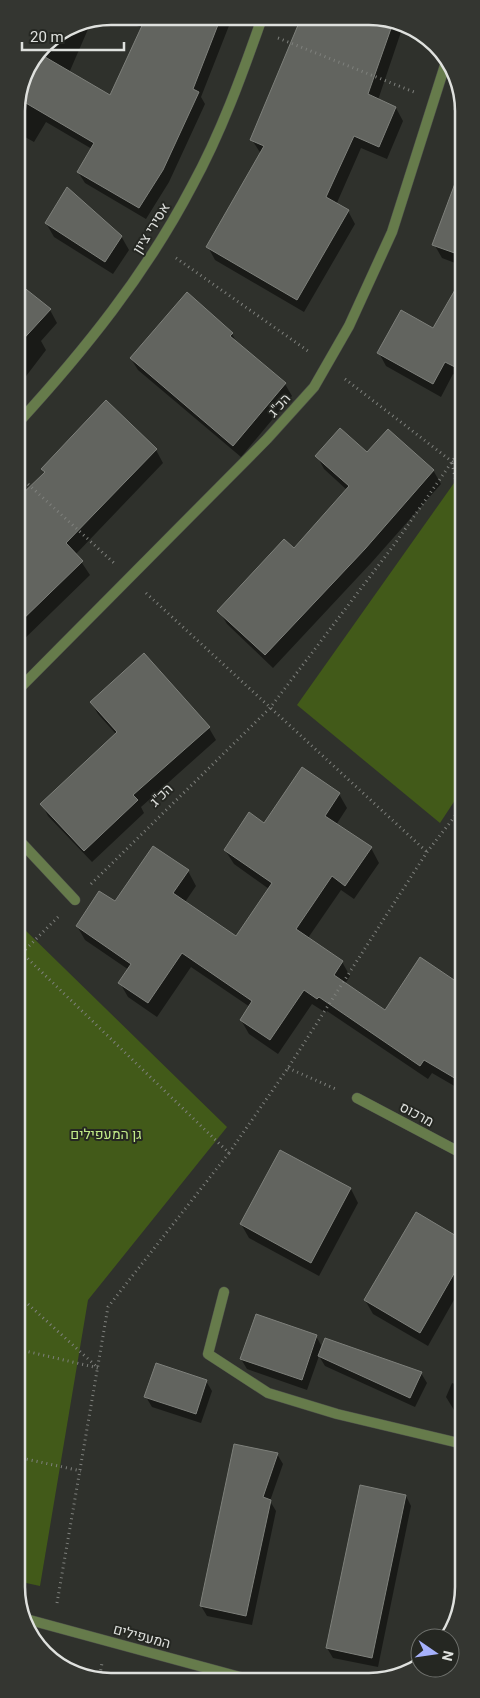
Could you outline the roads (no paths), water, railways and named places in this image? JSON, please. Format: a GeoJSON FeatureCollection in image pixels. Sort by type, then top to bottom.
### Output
{"type":"FeatureCollection","features":[{"type":"Feature","properties":{"kind":"street","name":"אסירי ציון"},"geometry":{"type":"LineString","coordinates":[[25,415],[114,310],[158,245],[197,177],[225,116],[260,25]]}},
{"type":"Feature","properties":{"kind":"street","name":"הכ\"ג"},"geometry":{"type":"LineString","coordinates":[[25,683],[314,388],[349,326],[392,232],[444,69]]}},
{"type":"Feature","properties":{"kind":"street"},"geometry":{"type":"LineString","coordinates":[[25,847],[75,900]]}},
{"type":"Feature","properties":{"kind":"street","name":"מרכוס"},"geometry":{"type":"LineString","coordinates":[[357,1098],[455,1150]]}},
{"type":"Feature","properties":{"kind":"street"},"geometry":{"type":"LineString","coordinates":[[224,1292],[208,1354],[268,1393],[337,1414],[455,1442]]}},
{"type":"Feature","properties":{"kind":"street","name":"המעפילים"},"geometry":{"type":"LineString","coordinates":[[32,1620],[225,1673]]}},
{"type":"Feature","properties":{"kind":"park label","name":"גן המעפילים"},"geometry":{"type":"Point","coordinates":[106,1134]}}]}
